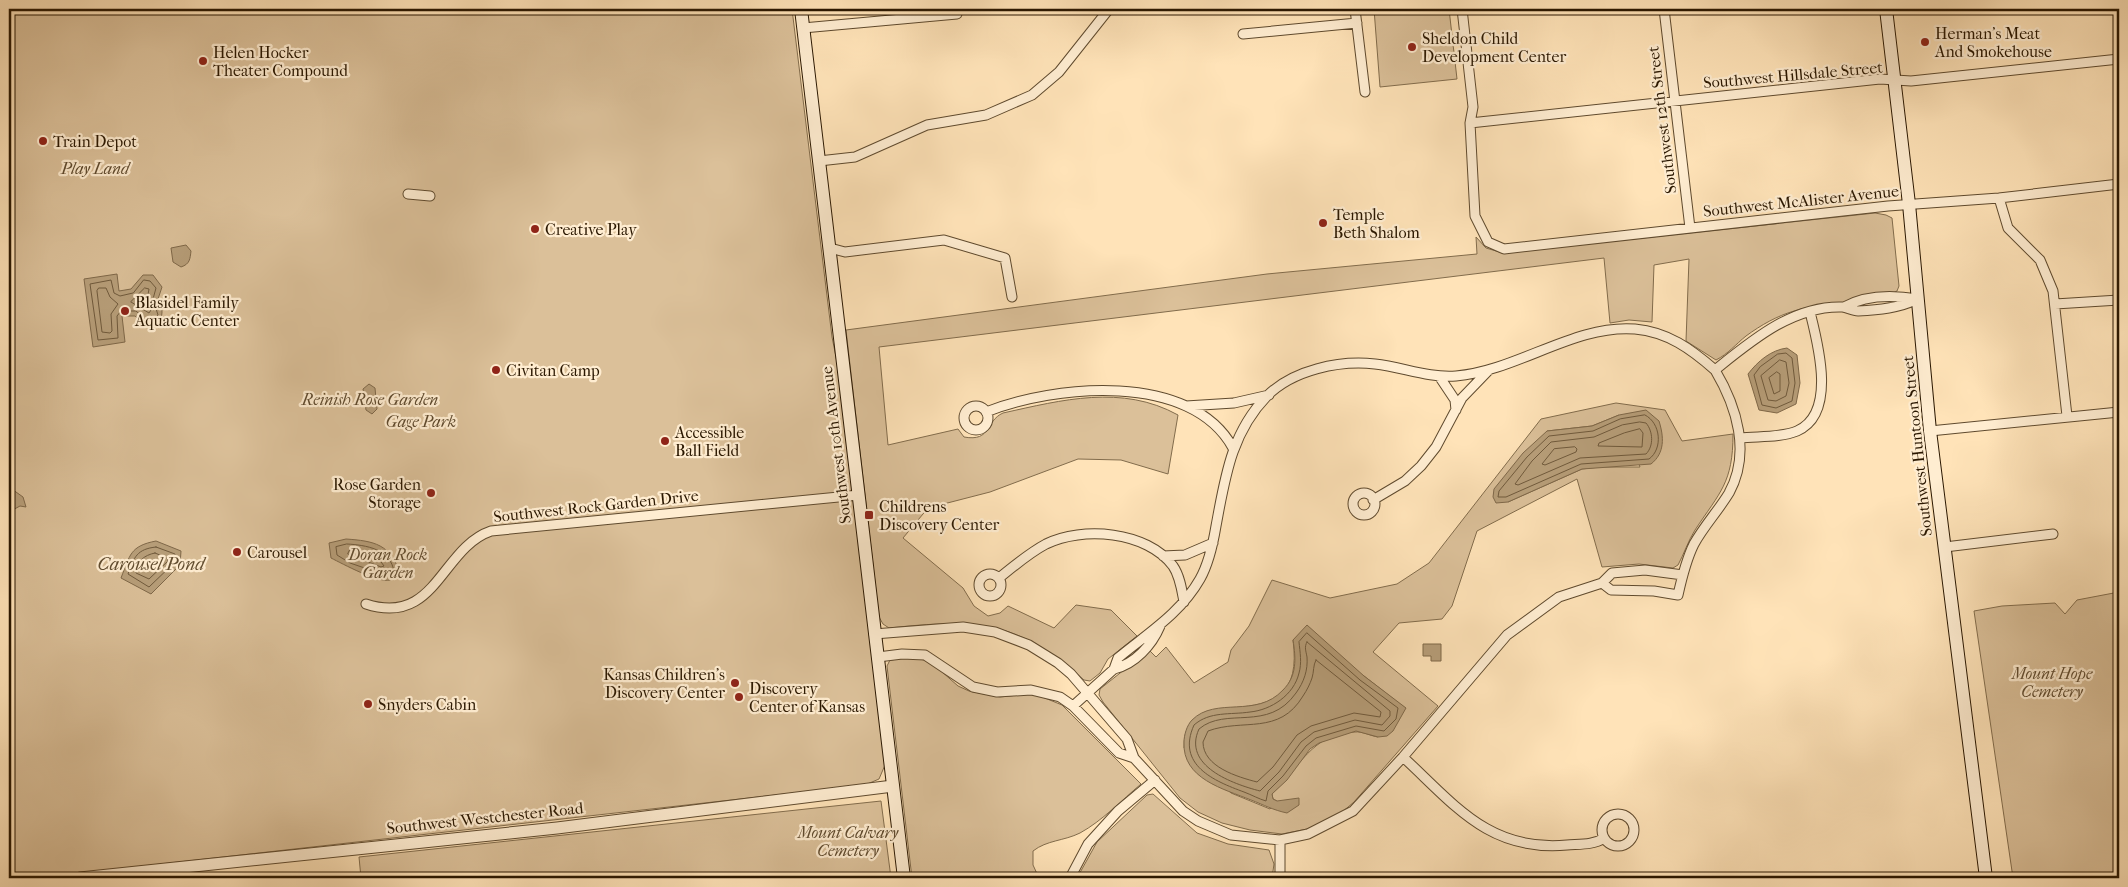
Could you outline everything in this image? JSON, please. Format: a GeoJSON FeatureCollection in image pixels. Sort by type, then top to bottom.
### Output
{"type":"FeatureCollection","features":[{"type":"Feature","properties":{"kind":"main road","name":"Southwest 10th Avenue"},"geometry":{"type":"LineString","coordinates":[[800,9],[904,878]]}},
{"type":"Feature","properties":{"kind":"main road","name":"Southwest Huntoon Street"},"geometry":{"type":"LineString","coordinates":[[1886,9],[1909,204],[1930,430],[1986,878]]}},
{"type":"Feature","properties":{"kind":"street"},"geometry":{"type":"LineString","coordinates":[[819,162],[854,157],[927,125],[986,115],[1032,95],[1059,72],[1109,9]]}},
{"type":"Feature","properties":{"kind":"street"},"geometry":{"type":"LineString","coordinates":[[1355,9],[1365,92]]}},
{"type":"Feature","properties":{"kind":"street"},"geometry":{"type":"LineString","coordinates":[[1462,9],[1473,107],[1470,123]]}},
{"type":"Feature","properties":{"kind":"street","name":"Southwest 12th Street"},"geometry":{"type":"LineString","coordinates":[[1664,9],[1690,228]]}},
{"type":"Feature","properties":{"kind":"street"},"geometry":{"type":"LineString","coordinates":[[803,28],[957,14]]}},
{"type":"Feature","properties":{"kind":"street"},"geometry":{"type":"LineString","coordinates":[[1243,34],[1357,23]]}},
{"type":"Feature","properties":{"kind":"street","name":"Southwest Hillsdale Street"},"geometry":{"type":"LineString","coordinates":[[1470,123],[1880,79],[1911,81],[2119,59]]}},
{"type":"Feature","properties":{"kind":"street","name":"Southwest McAlister Avenue"},"geometry":{"type":"LineString","coordinates":[[1470,123],[1475,216],[1488,242],[1504,249],[1909,204],[1999,198],[2119,184]]}},
{"type":"Feature","properties":{"kind":"street"},"geometry":{"type":"LineString","coordinates":[[408,194],[430,196]]}},
{"type":"Feature","properties":{"kind":"street"},"geometry":{"type":"LineString","coordinates":[[1999,198],[2008,228],[2035,254],[2045,269],[2053,291],[2067,416]]}},
{"type":"Feature","properties":{"kind":"street"},"geometry":{"type":"LineString","coordinates":[[830,248],[845,252],[944,240],[1005,258],[1012,297]]}},
{"type":"Feature","properties":{"kind":"street"},"geometry":{"type":"LineString","coordinates":[[1715,370],[1771,329],[1810,312],[1844,307],[1854,301],[1898,296],[1918,299]]}},
{"type":"Feature","properties":{"kind":"street"},"geometry":{"type":"LineString","coordinates":[[2055,304],[2119,300]]}},
{"type":"Feature","properties":{"kind":"street"},"geometry":{"type":"LineString","coordinates":[[1740,438],[1790,434],[1806,426],[1817,411],[1821,392],[1817,346],[1810,312]]}},
{"type":"Feature","properties":{"kind":"street"},"geometry":{"type":"LineString","coordinates":[[1183,405],[1234,403],[1268,395],[1306,374],[1341,364],[1375,364],[1424,375],[1474,374],[1593,334],[1620,329],[1650,332],[1667,337],[1685,346],[1715,370],[1734,406],[1740,438],[1739,455],[1733,483],[1695,542],[1678,595],[1654,591],[1612,590],[1602,583]]}},
{"type":"Feature","properties":{"kind":"street"},"geometry":{"type":"LineString","coordinates":[[1373,500],[1405,481],[1421,466],[1436,447],[1462,398],[1490,370]]}},
{"type":"Feature","properties":{"kind":"street"},"geometry":{"type":"LineString","coordinates":[[1439,376],[1452,394],[1456,410]]}},
{"type":"Feature","properties":{"kind":"street"},"geometry":{"type":"LineString","coordinates":[[986,412],[1010,403],[1112,389],[1142,392],[1183,405],[1220,428],[1233,448]]}},
{"type":"Feature","properties":{"kind":"street"},"geometry":{"type":"LineString","coordinates":[[1073,706],[1114,669],[1124,667],[1154,640],[1160,626],[1184,602],[1200,579],[1213,543],[1233,448],[1247,422],[1268,395]]}},
{"type":"Feature","properties":{"kind":"street"},"geometry":{"type":"LineString","coordinates":[[1930,430],[2119,412]]}},
{"type":"Feature","properties":{"kind":"street","name":"Southwest Rock Garden Drive"},"geometry":{"type":"LineString","coordinates":[[366,604],[379,608],[391,608],[415,600],[435,585],[466,545],[491,531],[859,495]]}},
{"type":"Feature","properties":{"kind":"street"},"geometry":{"type":"LineString","coordinates":[[999,578],[1046,544],[1075,535],[1109,534],[1128,539],[1163,556],[1178,576],[1184,602]]}},
{"type":"Feature","properties":{"kind":"street"},"geometry":{"type":"LineString","coordinates":[[1945,547],[2053,534]]}},
{"type":"Feature","properties":{"kind":"street"},"geometry":{"type":"LineString","coordinates":[[1163,556],[1185,555],[1213,543]]}},
{"type":"Feature","properties":{"kind":"street"},"geometry":{"type":"LineString","coordinates":[[874,634],[947,626],[996,632],[1015,639],[1043,654],[1071,674],[1127,739],[1134,758],[1183,811],[1206,825],[1231,835],[1280,840],[1308,834],[1353,811],[1403,757],[1507,635],[1559,597],[1602,583],[1612,572],[1645,570],[1683,575]]}},
{"type":"Feature","properties":{"kind":"street"},"geometry":{"type":"LineString","coordinates":[[878,658],[902,654],[925,655],[973,687],[997,692],[1032,690],[1060,697],[1073,706],[1119,753],[1134,758]]}},
{"type":"Feature","properties":{"kind":"street"},"geometry":{"type":"LineString","coordinates":[[1403,757],[1464,813],[1496,835],[1512,841],[1540,846],[1588,843],[1604,838]]}},
{"type":"Feature","properties":{"kind":"street"},"geometry":{"type":"LineString","coordinates":[[1070,878],[1088,844],[1118,811],[1155,780]]}},
{"type":"Feature","properties":{"kind":"street","name":"Southwest Westchester Road"},"geometry":{"type":"LineString","coordinates":[[80,878],[548,829],[893,786]]}},
{"type":"Feature","properties":{"kind":"street"},"geometry":{"type":"LineString","coordinates":[[1280,840],[1280,878]]}},
{"type":"Feature","properties":{"kind":"green space","name":"Gage Park"},"geometry":{"type":"Polygon","coordinates":[[[9,9],[792,9],[832,337],[839,372],[885,765],[879,779],[865,785],[36,878],[9,878],[9,9]]]}},
{"type":"Feature","properties":{"kind":"green space","name":"Sheldon Child Development Center"},"geometry":{"type":"Polygon","coordinates":[[[1374,9],[1449,9],[1457,79],[1380,87],[1374,9]]]}},
{"type":"Feature","properties":{"kind":"green space"},"geometry":{"type":"Polygon","coordinates":[[[1875,213],[1892,218],[1899,286],[1897,291],[1874,299],[1806,308],[1788,313],[1757,328],[1716,360],[1686,341],[1689,259],[1654,265],[1652,322],[1629,320],[1610,323],[1604,258],[879,347],[888,445],[958,429],[964,437],[973,438],[984,434],[993,421],[1003,413],[1070,400],[1114,397],[1157,405],[1178,415],[1168,474],[1121,460],[1078,459],[990,492],[928,508],[903,538],[963,588],[974,606],[988,616],[1000,613],[1008,606],[1054,628],[1076,605],[1111,610],[1137,636],[1108,659],[1100,673],[1090,681],[1084,680],[1060,660],[1016,634],[971,624],[919,625],[889,628],[883,624],[879,617],[846,330],[1267,274],[1477,254],[1476,237],[1486,248],[1503,253],[1875,213]]]}},
{"type":"Feature","properties":{"kind":"green space"},"geometry":{"type":"Polygon","coordinates":[[[1616,403],[1665,410],[1682,441],[1733,434],[1731,464],[1728,476],[1718,496],[1693,534],[1678,565],[1673,568],[1639,564],[1602,567],[1577,479],[1477,531],[1452,606],[1442,619],[1399,623],[1373,652],[1438,706],[1354,802],[1335,818],[1307,829],[1282,834],[1250,830],[1222,823],[1198,812],[1180,798],[1103,702],[1099,695],[1100,689],[1149,650],[1156,657],[1166,647],[1194,683],[1228,662],[1231,650],[1249,626],[1272,580],[1330,598],[1397,584],[1429,563],[1541,419],[1616,403]],[[1619,415],[1592,426],[1547,431],[1508,502],[1582,469],[1640,467],[1619,415]],[[1293,640],[1293,673],[1282,693],[1265,703],[1202,714],[1189,726],[1184,748],[1231,793],[1270,809],[1277,801],[1273,799],[1272,794],[1317,745],[1328,738],[1340,734],[1358,732],[1378,737],[1405,708],[1364,676],[1293,640]]]}},
{"type":"Feature","properties":{"kind":"green space","name":"Mount Hope Cemetery"},"geometry":{"type":"Polygon","coordinates":[[[2119,592],[2119,878],[2013,878],[1974,611],[2002,606],[2055,603],[2065,614],[2077,600],[2119,592]]]}},
{"type":"Feature","properties":{"kind":"green space"},"geometry":{"type":"Polygon","coordinates":[[[915,657],[932,663],[958,686],[969,691],[1000,697],[1027,694],[1040,696],[1062,705],[1141,784],[1104,816],[1080,833],[1038,847],[1033,851],[1033,865],[1039,878],[912,878],[887,666],[890,660],[915,657]]]}},
{"type":"Feature","properties":{"kind":"green space"},"geometry":{"type":"Polygon","coordinates":[[[1153,794],[1197,833],[1228,844],[1269,850],[1274,864],[1272,878],[1077,878],[1097,842],[1147,795],[1153,794]]]}},
{"type":"Feature","properties":{"kind":"green space","name":"Mount Calvary Cemetery"},"geometry":{"type":"Polygon","coordinates":[[[881,801],[891,878],[361,878],[359,857],[881,801]]]}},
{"type":"Feature","properties":{"kind":"water","name":"Blasidel Family Aquatic Center"},"geometry":{"type":"Polygon","coordinates":[[[186,245],[191,251],[190,259],[188,263],[181,267],[173,262],[171,248],[186,245]]]}},
{"type":"Feature","properties":{"kind":"water","name":"Blasidel Family Aquatic Center"},"geometry":{"type":"Polygon","coordinates":[[[117,274],[119,291],[131,289],[143,275],[153,275],[162,287],[158,299],[162,315],[157,325],[145,324],[135,316],[122,316],[125,342],[93,347],[84,279],[117,274]]]}},
{"type":"Feature","properties":{"kind":"water"},"geometry":{"type":"Polygon","coordinates":[[[1787,348],[1797,355],[1800,383],[1796,404],[1777,413],[1759,410],[1748,374],[1765,357],[1787,348]]]}},
{"type":"Feature","properties":{"kind":"water"},"geometry":{"type":"Polygon","coordinates":[[[369,384],[375,388],[377,409],[372,414],[366,410],[363,389],[369,384]]]}},
{"type":"Feature","properties":{"kind":"water"},"geometry":{"type":"Polygon","coordinates":[[[1646,410],[1659,421],[1662,433],[1661,450],[1656,460],[1651,464],[1582,469],[1508,502],[1496,503],[1493,497],[1494,489],[1523,453],[1547,431],[1592,426],[1619,415],[1646,410]]]}},
{"type":"Feature","properties":{"kind":"water"},"geometry":{"type":"Polygon","coordinates":[[[9,487],[23,497],[26,507],[20,506],[9,512],[9,487]]]}},
{"type":"Feature","properties":{"kind":"water"},"geometry":{"type":"Polygon","coordinates":[[[346,539],[365,541],[380,546],[392,556],[400,574],[390,580],[377,579],[331,558],[329,543],[346,539]]]}},
{"type":"Feature","properties":{"kind":"water","name":"Carousel Pond"},"geometry":{"type":"Polygon","coordinates":[[[156,541],[181,551],[180,565],[151,594],[121,578],[132,553],[147,543],[156,541]]]}},
{"type":"Feature","properties":{"kind":"water"},"geometry":{"type":"Polygon","coordinates":[[[1307,625],[1364,676],[1406,708],[1393,731],[1387,736],[1378,737],[1356,731],[1319,743],[1310,749],[1287,780],[1272,794],[1273,799],[1277,801],[1299,798],[1299,805],[1287,813],[1217,787],[1197,774],[1185,755],[1184,739],[1190,722],[1202,713],[1213,709],[1261,704],[1272,699],[1283,690],[1288,685],[1293,673],[1295,654],[1293,640],[1307,625]]]}},
{"type":"Feature","properties":{"kind":"water"},"geometry":{"type":"Polygon","coordinates":[[[1423,644],[1441,644],[1441,661],[1431,661],[1431,656],[1423,656],[1423,644]]]}},
{"type":"Feature","properties":{"kind":"place","name":"Herman's Meat And Smokehouse"},"geometry":{"type":"Point","coordinates":[1925,42]}},
{"type":"Feature","properties":{"kind":"place","name":"Sheldon Child Development Center"},"geometry":{"type":"Point","coordinates":[1412,47]}},
{"type":"Feature","properties":{"kind":"place","name":"Helen Hocker Theater Compound"},"geometry":{"type":"Point","coordinates":[203,61]}},
{"type":"Feature","properties":{"kind":"place","name":"Train Depot"},"geometry":{"type":"Point","coordinates":[43,141]}},
{"type":"Feature","properties":{"kind":"place","name":"Temple Beth Shalom"},"geometry":{"type":"Point","coordinates":[1323,223]}},
{"type":"Feature","properties":{"kind":"place","name":"Creative Play"},"geometry":{"type":"Point","coordinates":[535,229]}},
{"type":"Feature","properties":{"kind":"place","name":"Blasidel Family Aquatic Center"},"geometry":{"type":"Point","coordinates":[125,311]}},
{"type":"Feature","properties":{"kind":"place","name":"Civitan Camp"},"geometry":{"type":"Point","coordinates":[496,370]}},
{"type":"Feature","properties":{"kind":"place","name":"Accessible Ball Field"},"geometry":{"type":"Point","coordinates":[665,441]}},
{"type":"Feature","properties":{"kind":"place","name":"Rose Garden Storage"},"geometry":{"type":"Point","coordinates":[431,493]}},
{"type":"Feature","properties":{"kind":"place","name":"Childrens Discovery Center"},"geometry":{"type":"Point","coordinates":[869,515]}},
{"type":"Feature","properties":{"kind":"place","name":"Carousel"},"geometry":{"type":"Point","coordinates":[237,552]}},
{"type":"Feature","properties":{"kind":"place","name":"Kansas Children's Discovery Center"},"geometry":{"type":"Point","coordinates":[735,683]}},
{"type":"Feature","properties":{"kind":"place","name":"Discovery Center of Kansas"},"geometry":{"type":"Point","coordinates":[739,697]}},
{"type":"Feature","properties":{"kind":"place","name":"Snyders Cabin"},"geometry":{"type":"Point","coordinates":[368,704]}},
{"type":"Feature","properties":{"kind":"park label","name":"Play Land"},"geometry":{"type":"Point","coordinates":[95,168]}},
{"type":"Feature","properties":{"kind":"park label","name":"Reinish Rose Garden"},"geometry":{"type":"Point","coordinates":[370,399]}},
{"type":"Feature","properties":{"kind":"park label","name":"Doran Rock Garden"},"geometry":{"type":"Point","coordinates":[388,563]}}]}
